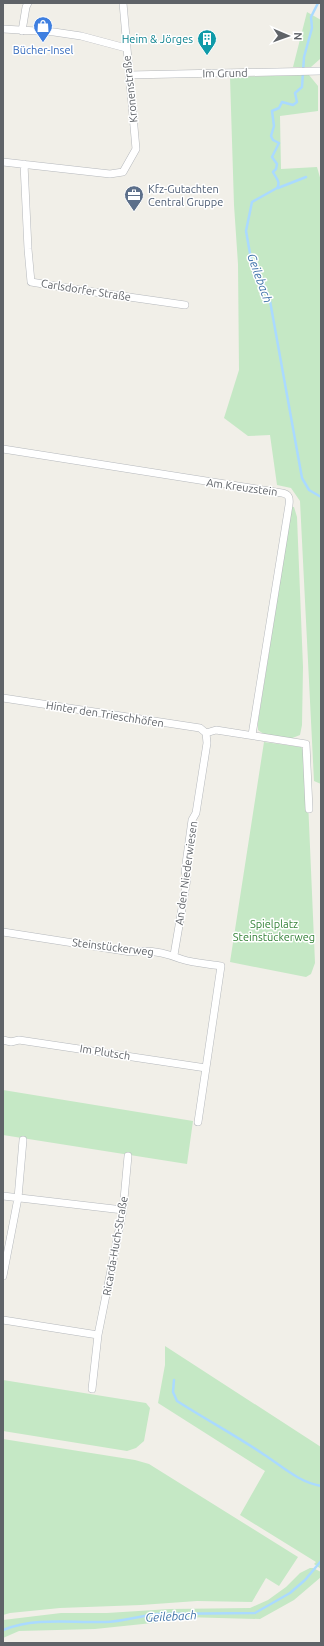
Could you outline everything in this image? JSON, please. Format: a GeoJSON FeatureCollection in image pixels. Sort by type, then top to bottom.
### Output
{"type":"FeatureCollection","features":[{"type":"Feature","properties":{"kind":"street"},"geometry":{"type":"LineString","coordinates":[[22,30],[28,3]]}},
{"type":"Feature","properties":{"kind":"street","name":"Kronenstraße"},"geometry":{"type":"LineString","coordinates":[[24,164],[110,174],[123,172],[136,149],[122,3]]}},
{"type":"Feature","properties":{"kind":"street"},"geometry":{"type":"LineString","coordinates":[[3,29],[54,32],[80,36],[126,48]]}},
{"type":"Feature","properties":{"kind":"street","name":"Im Grund"},"geometry":{"type":"LineString","coordinates":[[129,75],[321,70]]}},
{"type":"Feature","properties":{"kind":"street"},"geometry":{"type":"LineString","coordinates":[[3,162],[24,164]]}},
{"type":"Feature","properties":{"kind":"street","name":"Carlsdorfer Straße"},"geometry":{"type":"LineString","coordinates":[[24,164],[31,282],[185,305]]}},
{"type":"Feature","properties":{"kind":"street","name":"Am Kreuzstein"},"geometry":{"type":"LineString","coordinates":[[3,449],[287,495],[289,498],[289,505],[252,735]]}},
{"type":"Feature","properties":{"kind":"street","name":"Hinter den Trieschhöfen"},"geometry":{"type":"LineString","coordinates":[[3,698],[200,728],[206,733],[216,730],[306,744],[309,809]]}},
{"type":"Feature","properties":{"kind":"street","name":"An den Niederwiesen"},"geometry":{"type":"LineString","coordinates":[[174,955],[187,879],[185,871],[192,820],[196,813],[207,744],[206,733]]}},
{"type":"Feature","properties":{"kind":"street","name":"Steinstückerweg"},"geometry":{"type":"LineString","coordinates":[[3,932],[131,952],[140,950],[174,955],[181,959],[221,966],[206,1068]]}},
{"type":"Feature","properties":{"kind":"street","name":"Im Plutsch"},"geometry":{"type":"LineString","coordinates":[[3,1040],[12,1042],[18,1040],[206,1068]]}},
{"type":"Feature","properties":{"kind":"street"},"geometry":{"type":"LineString","coordinates":[[198,1122],[206,1068]]}},
{"type":"Feature","properties":{"kind":"street"},"geometry":{"type":"LineString","coordinates":[[3,1276],[18,1198],[23,1140]]}},
{"type":"Feature","properties":{"kind":"street","name":"Ricarda-Huch-Straße"},"geometry":{"type":"LineString","coordinates":[[92,1389],[98,1335],[123,1210],[128,1156]]}},
{"type":"Feature","properties":{"kind":"street"},"geometry":{"type":"LineString","coordinates":[[3,1196],[123,1210]]}},
{"type":"Feature","properties":{"kind":"street"},"geometry":{"type":"LineString","coordinates":[[3,1320],[98,1335]]}},
{"type":"Feature","properties":{"kind":"green space"},"geometry":{"type":"Polygon","coordinates":[[[307,12],[321,20],[320,59],[311,67],[293,67],[307,12]]]}},
{"type":"Feature","properties":{"kind":"green space"},"geometry":{"type":"Polygon","coordinates":[[[309,75],[318,86],[318,111],[280,116],[281,169],[317,167],[321,181],[321,784],[314,781],[300,501],[291,488],[277,485],[270,435],[248,436],[224,418],[239,370],[238,264],[234,205],[230,77],[309,75]]]}},
{"type":"Feature","properties":{"kind":"green space"},"geometry":{"type":"Polygon","coordinates":[[[292,507],[294,507],[297,517],[303,667],[302,725],[300,735],[290,739],[265,735],[258,730],[258,722],[292,507]]]}},
{"type":"Feature","properties":{"kind":"green space","name":"Spielplatz Steinstückerweg"},"geometry":{"type":"Polygon","coordinates":[[[264,742],[301,747],[306,754],[315,963],[311,974],[306,977],[230,962],[264,742]]]}},
{"type":"Feature","properties":{"kind":"green space"},"geometry":{"type":"Polygon","coordinates":[[[3,1090],[193,1121],[187,1164],[3,1135],[3,1090]]]}},
{"type":"Feature","properties":{"kind":"green space"},"geometry":{"type":"Polygon","coordinates":[[[165,1346],[321,1447],[321,1569],[314,1564],[316,1562],[240,1515],[265,1471],[158,1403],[165,1365],[165,1346]]]}},
{"type":"Feature","properties":{"kind":"green space"},"geometry":{"type":"Polygon","coordinates":[[[3,1380],[146,1403],[150,1408],[144,1441],[136,1448],[127,1451],[3,1431],[3,1380]]]}},
{"type":"Feature","properties":{"kind":"green space"},"geometry":{"type":"Polygon","coordinates":[[[3,1439],[135,1460],[149,1464],[298,1557],[279,1586],[266,1578],[252,1602],[197,1601],[60,1608],[3,1615],[3,1439]]]}},
{"type":"Feature","properties":{"kind":"green space"},"geometry":{"type":"Polygon","coordinates":[[[310,1568],[321,1572],[321,1577],[294,1600],[260,1619],[182,1617],[162,1622],[95,1629],[19,1631],[3,1638],[3,1620],[61,1613],[107,1613],[170,1609],[250,1608],[268,1600],[286,1587],[300,1573],[310,1568]]]}},
{"type":"Feature","properties":{"kind":"waterway","name":"Geilebach"},"geometry":{"type":"LineString","coordinates":[[318,3],[311,17],[312,28],[304,57],[302,87],[295,93],[297,102],[293,105],[282,102],[279,108],[272,111],[274,126],[271,136],[273,140],[279,143],[272,157],[277,164],[276,169],[273,172],[278,180],[278,186],[252,202],[246,231],[251,259],[260,275],[270,301],[302,478],[309,490],[321,497]]}},
{"type":"Feature","properties":{"kind":"waterway"},"geometry":{"type":"LineString","coordinates":[[278,188],[306,177]]}},
{"type":"Feature","properties":{"kind":"waterway"},"geometry":{"type":"LineString","coordinates":[[174,1380],[173,1392],[177,1401],[252,1447],[290,1473],[305,1481],[321,1486]]}},
{"type":"Feature","properties":{"kind":"waterway","name":"Geilebach"},"geometry":{"type":"LineString","coordinates":[[3,1630],[28,1623],[111,1622],[157,1614],[255,1613],[290,1593],[305,1580],[321,1561]]}},
{"type":"Feature","properties":{"kind":"place","name":"Bücher-Insel"},"geometry":{"type":"Point","coordinates":[43,43]}},
{"type":"Feature","properties":{"kind":"place","name":"Heim & Jörges"},"geometry":{"type":"Point","coordinates":[207,56]}},
{"type":"Feature","properties":{"kind":"place","name":"Kfz-Gutachten Central Gruppe"},"geometry":{"type":"Point","coordinates":[134,212]}}]}
